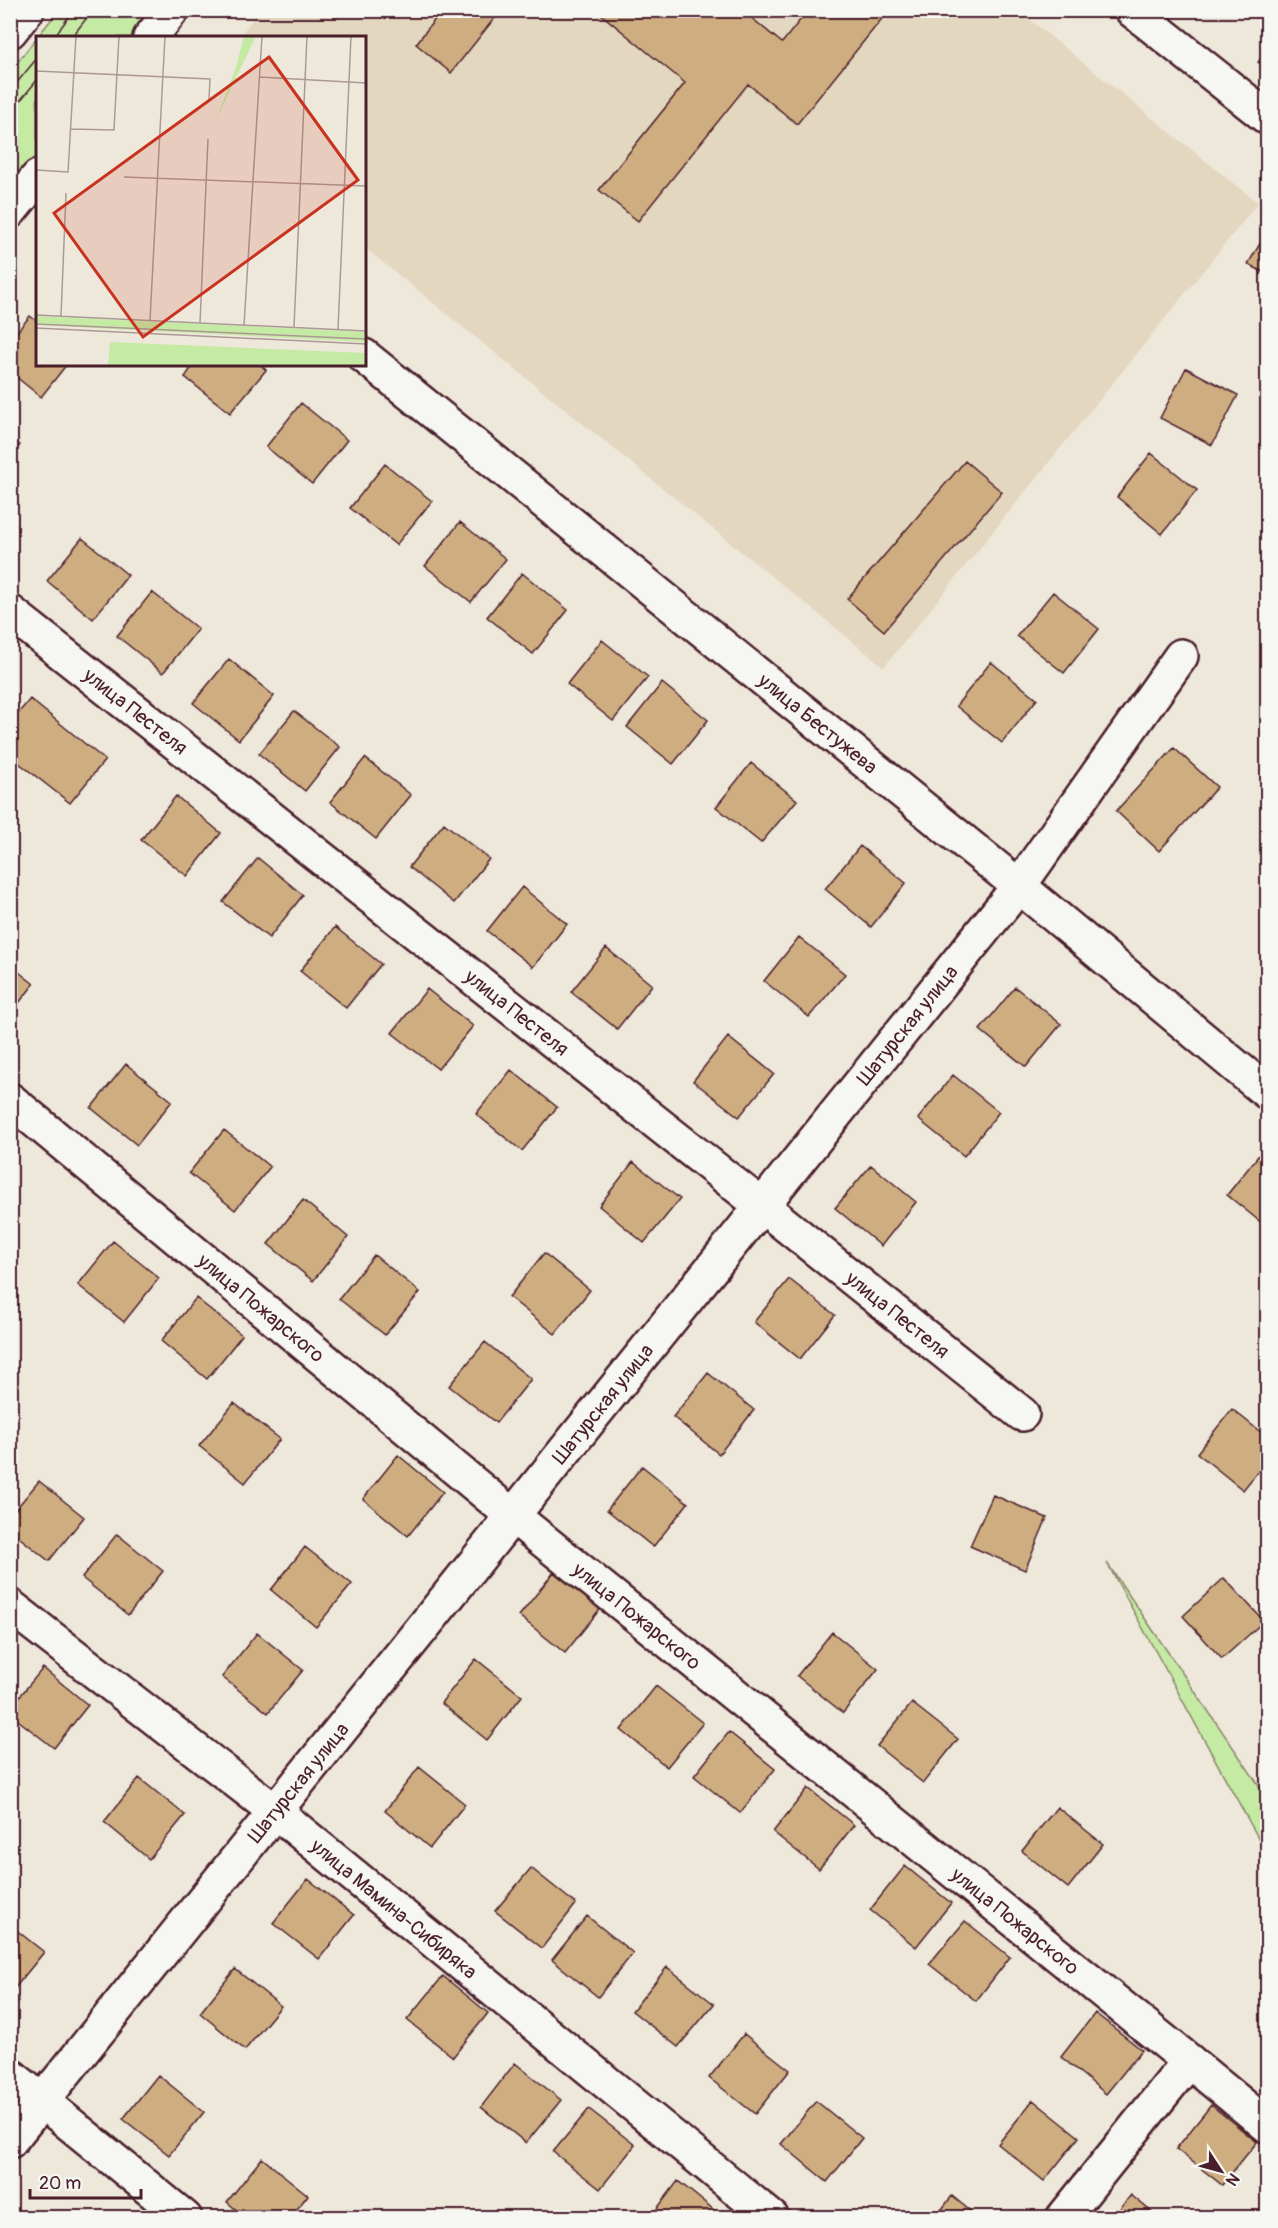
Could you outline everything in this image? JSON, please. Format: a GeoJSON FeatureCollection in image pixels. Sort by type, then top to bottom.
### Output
{"type":"FeatureCollection","features":[{"type":"Feature","properties":{"kind":"street"},"geometry":{"type":"LineString","coordinates":[[10,31],[27,10]]}},
{"type":"Feature","properties":{"kind":"street"},"geometry":{"type":"LineString","coordinates":[[152,36],[172,10]]}},
{"type":"Feature","properties":{"kind":"street"},"geometry":{"type":"LineString","coordinates":[[1132,10],[1268,118]]}},
{"type":"Feature","properties":{"kind":"street"},"geometry":{"type":"LineString","coordinates":[[10,211],[36,179]]}},
{"type":"Feature","properties":{"kind":"street","name":"улица Бестужева"},"geometry":{"type":"LineString","coordinates":[[366,358],[1019,886],[1268,1093]]}},
{"type":"Feature","properties":{"kind":"street","name":"улица Пестеля"},"geometry":{"type":"LineString","coordinates":[[10,612],[1022,1414]]}},
{"type":"Feature","properties":{"kind":"street","name":"Шатурская улица"},"geometry":{"type":"LineString","coordinates":[[10,2141],[1019,886],[1181,656]]}},
{"type":"Feature","properties":{"kind":"street","name":"улица Пожарского"},"geometry":{"type":"LineString","coordinates":[[10,1100],[513,1516],[1268,2126]]}},
{"type":"Feature","properties":{"kind":"street","name":"улица Мамина-Сибиряка"},"geometry":{"type":"LineString","coordinates":[[10,1606],[276,1812],[772,2217]]}},
{"type":"Feature","properties":{"kind":"street"},"geometry":{"type":"LineString","coordinates":[[1063,2217],[1190,2061]]}},
{"type":"Feature","properties":{"kind":"street"},"geometry":{"type":"LineString","coordinates":[[10,2075],[185,2217]]}},
{"type":"Feature","properties":{"kind":"shaded area"},"geometry":{"type":"Polygon","coordinates":[[[260,10],[1019,11],[1258,203],[884,667],[366,249],[366,36],[240,36],[260,10]]]}},
{"type":"Feature","properties":{"kind":"green space"},"geometry":{"type":"Polygon","coordinates":[[[58,11],[154,11],[133,36],[38,36],[58,11]]]}},
{"type":"Feature","properties":{"kind":"green space"},"geometry":{"type":"Polygon","coordinates":[[[36,39],[36,156],[11,189],[11,70],[36,39]]]}},
{"type":"Feature","properties":{"kind":"green space"},"geometry":{"type":"Polygon","coordinates":[[[1107,1563],[1267,1797],[1267,1854],[1107,1563]]]}},
{"type":"Feature","properties":{"kind":"building"},"geometry":{"type":"Polygon","coordinates":[[[442,10],[501,10],[451,73],[416,44],[442,10]]]}},
{"type":"Feature","properties":{"kind":"building"},"geometry":{"type":"Polygon","coordinates":[[[596,10],[742,10],[782,43],[808,10],[889,10],[797,124],[748,84],[638,221],[599,190],[685,83],[596,10]]]}},
{"type":"Feature","properties":{"kind":"building"},"geometry":{"type":"Polygon","coordinates":[[[1268,50],[1268,69],[1258,62],[1268,50]]]}},
{"type":"Feature","properties":{"kind":"building"},"geometry":{"type":"Polygon","coordinates":[[[1268,230],[1268,275],[1248,264],[1268,230]]]}},
{"type":"Feature","properties":{"kind":"building"},"geometry":{"type":"Polygon","coordinates":[[[30,316],[36,320],[36,366],[65,366],[41,397],[10,372],[10,340],[30,316]]]}},
{"type":"Feature","properties":{"kind":"building"},"geometry":{"type":"Polygon","coordinates":[[[193,366],[262,366],[266,370],[230,413],[185,377],[193,366]]]}},
{"type":"Feature","properties":{"kind":"building"},"geometry":{"type":"Polygon","coordinates":[[[1186,368],[1238,395],[1212,445],[1160,418],[1186,368]]]}},
{"type":"Feature","properties":{"kind":"building"},"geometry":{"type":"Polygon","coordinates":[[[301,403],[347,440],[312,484],[266,447],[301,403]]]}},
{"type":"Feature","properties":{"kind":"building"},"geometry":{"type":"Polygon","coordinates":[[[10,437],[20,445],[10,457],[10,437]]]}},
{"type":"Feature","properties":{"kind":"building"},"geometry":{"type":"Polygon","coordinates":[[[1151,453],[1197,490],[1162,534],[1117,497],[1151,453]]]}},
{"type":"Feature","properties":{"kind":"building"},"geometry":{"type":"Polygon","coordinates":[[[965,461],[1002,492],[884,631],[847,599],[965,461]]]}},
{"type":"Feature","properties":{"kind":"building"},"geometry":{"type":"Polygon","coordinates":[[[385,464],[432,501],[396,545],[350,508],[385,464]]]}},
{"type":"Feature","properties":{"kind":"building"},"geometry":{"type":"Polygon","coordinates":[[[460,522],[506,559],[471,602],[425,566],[460,522]]]}},
{"type":"Feature","properties":{"kind":"building"},"geometry":{"type":"Polygon","coordinates":[[[82,538],[128,575],[93,619],[47,581],[82,538]]]}},
{"type":"Feature","properties":{"kind":"building"},"geometry":{"type":"Polygon","coordinates":[[[522,573],[568,610],[533,654],[487,617],[522,573]]]}},
{"type":"Feature","properties":{"kind":"building"},"geometry":{"type":"Polygon","coordinates":[[[152,592],[198,629],[163,673],[117,636],[152,592]]]}},
{"type":"Feature","properties":{"kind":"building"},"geometry":{"type":"Polygon","coordinates":[[[1053,592],[1099,629],[1064,673],[1017,636],[1053,592]]]}},
{"type":"Feature","properties":{"kind":"building"},"geometry":{"type":"Polygon","coordinates":[[[602,640],[648,677],[613,721],[567,684],[602,640]]]}},
{"type":"Feature","properties":{"kind":"building"},"geometry":{"type":"Polygon","coordinates":[[[229,659],[274,696],[239,740],[193,703],[229,659]]]}},
{"type":"Feature","properties":{"kind":"building"},"geometry":{"type":"Polygon","coordinates":[[[991,662],[1037,699],[1002,743],[956,706],[991,662]]]}},
{"type":"Feature","properties":{"kind":"building"},"geometry":{"type":"Polygon","coordinates":[[[662,683],[708,720],[673,764],[627,727],[662,683]]]}},
{"type":"Feature","properties":{"kind":"building"},"geometry":{"type":"Polygon","coordinates":[[[30,699],[105,760],[70,803],[10,756],[10,723],[30,699]]]}},
{"type":"Feature","properties":{"kind":"building"},"geometry":{"type":"Polygon","coordinates":[[[294,711],[340,747],[305,791],[259,754],[294,711]]]}},
{"type":"Feature","properties":{"kind":"building"},"geometry":{"type":"Polygon","coordinates":[[[1174,748],[1217,787],[1159,851],[1116,811],[1174,748]]]}},
{"type":"Feature","properties":{"kind":"building"},"geometry":{"type":"Polygon","coordinates":[[[365,758],[411,795],[376,839],[330,802],[365,758]]]}},
{"type":"Feature","properties":{"kind":"building"},"geometry":{"type":"Polygon","coordinates":[[[751,763],[797,800],[761,843],[716,807],[751,763]]]}},
{"type":"Feature","properties":{"kind":"building"},"geometry":{"type":"Polygon","coordinates":[[[176,796],[221,833],[187,876],[141,840],[176,796]]]}},
{"type":"Feature","properties":{"kind":"building"},"geometry":{"type":"Polygon","coordinates":[[[444,823],[489,859],[454,903],[409,867],[444,823]]]}},
{"type":"Feature","properties":{"kind":"building"},"geometry":{"type":"Polygon","coordinates":[[[860,846],[906,883],[871,927],[825,889],[860,846]]]}},
{"type":"Feature","properties":{"kind":"building"},"geometry":{"type":"Polygon","coordinates":[[[258,858],[303,895],[269,938],[223,902],[258,858]]]}},
{"type":"Feature","properties":{"kind":"building"},"geometry":{"type":"Polygon","coordinates":[[[522,887],[567,924],[533,967],[487,931],[522,887]]]}},
{"type":"Feature","properties":{"kind":"building"},"geometry":{"type":"Polygon","coordinates":[[[335,927],[381,964],[346,1008],[300,971],[335,927]]]}},
{"type":"Feature","properties":{"kind":"building"},"geometry":{"type":"Polygon","coordinates":[[[799,937],[845,974],[809,1017],[764,981],[799,937]]]}},
{"type":"Feature","properties":{"kind":"building"},"geometry":{"type":"Polygon","coordinates":[[[606,948],[652,985],[617,1029],[571,992],[606,948]]]}},
{"type":"Feature","properties":{"kind":"building"},"geometry":{"type":"Polygon","coordinates":[[[10,965],[34,984],[10,1014],[10,965]]]}},
{"type":"Feature","properties":{"kind":"building"},"geometry":{"type":"Polygon","coordinates":[[[1015,987],[1061,1024],[1026,1067],[980,1030],[1015,987]]]}},
{"type":"Feature","properties":{"kind":"building"},"geometry":{"type":"Polygon","coordinates":[[[427,989],[473,1026],[438,1069],[392,1033],[427,989]]]}},
{"type":"Feature","properties":{"kind":"building"},"geometry":{"type":"Polygon","coordinates":[[[728,1037],[774,1074],[739,1117],[693,1081],[728,1037]]]}},
{"type":"Feature","properties":{"kind":"building"},"geometry":{"type":"Polygon","coordinates":[[[126,1064],[172,1101],[137,1145],[91,1108],[126,1064]]]}},
{"type":"Feature","properties":{"kind":"building"},"geometry":{"type":"Polygon","coordinates":[[[511,1070],[557,1107],[522,1151],[476,1114],[511,1070]]]}},
{"type":"Feature","properties":{"kind":"building"},"geometry":{"type":"Polygon","coordinates":[[[953,1075],[999,1112],[964,1156],[918,1119],[953,1075]]]}},
{"type":"Feature","properties":{"kind":"building"},"geometry":{"type":"Polygon","coordinates":[[[224,1130],[270,1167],[235,1210],[189,1173],[224,1130]]]}},
{"type":"Feature","properties":{"kind":"building"},"geometry":{"type":"Polygon","coordinates":[[[1262,1151],[1268,1156],[1268,1228],[1227,1195],[1262,1151]]]}},
{"type":"Feature","properties":{"kind":"building"},"geometry":{"type":"Polygon","coordinates":[[[633,1162],[680,1199],[644,1243],[599,1206],[633,1162]]]}},
{"type":"Feature","properties":{"kind":"building"},"geometry":{"type":"Polygon","coordinates":[[[871,1165],[916,1202],[881,1246],[835,1208],[871,1165]]]}},
{"type":"Feature","properties":{"kind":"building"},"geometry":{"type":"Polygon","coordinates":[[[303,1200],[348,1237],[313,1281],[268,1244],[303,1200]]]}},
{"type":"Feature","properties":{"kind":"building"},"geometry":{"type":"Polygon","coordinates":[[[113,1241],[159,1278],[124,1322],[78,1285],[113,1241]]]}},
{"type":"Feature","properties":{"kind":"building"},"geometry":{"type":"Polygon","coordinates":[[[544,1253],[590,1290],[555,1334],[509,1297],[544,1253]]]}},
{"type":"Feature","properties":{"kind":"building"},"geometry":{"type":"Polygon","coordinates":[[[374,1255],[420,1292],[385,1335],[339,1299],[374,1255]]]}},
{"type":"Feature","properties":{"kind":"building"},"geometry":{"type":"Polygon","coordinates":[[[789,1279],[835,1315],[800,1359],[754,1322],[789,1279]]]}},
{"type":"Feature","properties":{"kind":"building"},"geometry":{"type":"Polygon","coordinates":[[[196,1298],[242,1335],[207,1379],[161,1341],[196,1298]]]}},
{"type":"Feature","properties":{"kind":"building"},"geometry":{"type":"Polygon","coordinates":[[[485,1342],[531,1379],[496,1423],[449,1386],[485,1342]]]}},
{"type":"Feature","properties":{"kind":"building"},"geometry":{"type":"Polygon","coordinates":[[[708,1373],[754,1410],[719,1454],[673,1417],[708,1373]]]}},
{"type":"Feature","properties":{"kind":"building"},"geometry":{"type":"Polygon","coordinates":[[[234,1403],[280,1439],[245,1483],[199,1446],[234,1403]]]}},
{"type":"Feature","properties":{"kind":"building"},"geometry":{"type":"Polygon","coordinates":[[[1232,1409],[1268,1438],[1268,1459],[1243,1490],[1197,1453],[1232,1409]]]}},
{"type":"Feature","properties":{"kind":"building"},"geometry":{"type":"Polygon","coordinates":[[[398,1455],[443,1492],[408,1536],[363,1499],[398,1455]]]}},
{"type":"Feature","properties":{"kind":"building"},"geometry":{"type":"Polygon","coordinates":[[[642,1466],[688,1503],[653,1547],[607,1510],[642,1466]]]}},
{"type":"Feature","properties":{"kind":"building"},"geometry":{"type":"Polygon","coordinates":[[[39,1481],[84,1517],[49,1561],[10,1530],[10,1516],[39,1481]]]}},
{"type":"Feature","properties":{"kind":"building"},"geometry":{"type":"Polygon","coordinates":[[[993,1495],[1047,1518],[1025,1570],[970,1546],[993,1495]]]}},
{"type":"Feature","properties":{"kind":"building"},"geometry":{"type":"Polygon","coordinates":[[[117,1534],[163,1571],[128,1615],[82,1578],[117,1534]]]}},
{"type":"Feature","properties":{"kind":"building"},"geometry":{"type":"Polygon","coordinates":[[[305,1547],[352,1584],[316,1627],[271,1590],[305,1547]]]}},
{"type":"Feature","properties":{"kind":"building"},"geometry":{"type":"Polygon","coordinates":[[[554,1572],[600,1609],[565,1653],[519,1616],[554,1572]]]}},
{"type":"Feature","properties":{"kind":"building"},"geometry":{"type":"Polygon","coordinates":[[[1224,1578],[1264,1621],[1222,1659],[1183,1616],[1224,1578]]]}},
{"type":"Feature","properties":{"kind":"building"},"geometry":{"type":"Polygon","coordinates":[[[832,1632],[878,1669],[843,1713],[797,1676],[832,1632]]]}},
{"type":"Feature","properties":{"kind":"building"},"geometry":{"type":"Polygon","coordinates":[[[257,1633],[303,1670],[268,1713],[222,1677],[257,1633]]]}},
{"type":"Feature","properties":{"kind":"building"},"geometry":{"type":"Polygon","coordinates":[[[476,1659],[522,1696],[487,1740],[441,1703],[476,1659]]]}},
{"type":"Feature","properties":{"kind":"building"},"geometry":{"type":"Polygon","coordinates":[[[43,1668],[88,1705],[54,1748],[10,1714],[10,1708],[43,1668]]]}},
{"type":"Feature","properties":{"kind":"building"},"geometry":{"type":"Polygon","coordinates":[[[656,1686],[703,1723],[667,1767],[621,1730],[656,1686]]]}},
{"type":"Feature","properties":{"kind":"building"},"geometry":{"type":"Polygon","coordinates":[[[912,1703],[958,1739],[923,1783],[877,1746],[912,1703]]]}},
{"type":"Feature","properties":{"kind":"building"},"geometry":{"type":"Polygon","coordinates":[[[729,1732],[775,1769],[740,1813],[694,1776],[729,1732]]]}},
{"type":"Feature","properties":{"kind":"building"},"geometry":{"type":"Polygon","coordinates":[[[419,1767],[465,1804],[430,1848],[385,1811],[419,1767]]]}},
{"type":"Feature","properties":{"kind":"building"},"geometry":{"type":"Polygon","coordinates":[[[139,1778],[185,1815],[149,1859],[104,1822],[139,1778]]]}},
{"type":"Feature","properties":{"kind":"building"},"geometry":{"type":"Polygon","coordinates":[[[808,1788],[854,1825],[819,1869],[773,1832],[808,1788]]]}},
{"type":"Feature","properties":{"kind":"building"},"geometry":{"type":"Polygon","coordinates":[[[1057,1807],[1103,1844],[1068,1888],[1022,1851],[1057,1807]]]}},
{"type":"Feature","properties":{"kind":"building"},"geometry":{"type":"Polygon","coordinates":[[[905,1866],[951,1903],[916,1947],[870,1910],[905,1866]]]}},
{"type":"Feature","properties":{"kind":"building"},"geometry":{"type":"Polygon","coordinates":[[[531,1868],[576,1904],[542,1948],[495,1911],[531,1868]]]}},
{"type":"Feature","properties":{"kind":"building"},"geometry":{"type":"Polygon","coordinates":[[[308,1879],[354,1915],[319,1959],[273,1923],[308,1879]]]}},
{"type":"Feature","properties":{"kind":"building"},"geometry":{"type":"Polygon","coordinates":[[[587,1916],[633,1953],[598,1997],[552,1960],[587,1916]]]}},
{"type":"Feature","properties":{"kind":"building"},"geometry":{"type":"Polygon","coordinates":[[[965,1921],[1010,1957],[976,2001],[929,1964],[965,1921]]]}},
{"type":"Feature","properties":{"kind":"building"},"geometry":{"type":"Polygon","coordinates":[[[10,1925],[44,1952],[10,1994],[10,1925]]]}},
{"type":"Feature","properties":{"kind":"building"},"geometry":{"type":"Polygon","coordinates":[[[667,1967],[714,2004],[678,2047],[632,2011],[667,1967]]]}},
{"type":"Feature","properties":{"kind":"building"},"geometry":{"type":"Polygon","coordinates":[[[235,1969],[281,2006],[245,2050],[200,2013],[235,1969]]]}},
{"type":"Feature","properties":{"kind":"building"},"geometry":{"type":"Polygon","coordinates":[[[443,1976],[488,2013],[453,2057],[407,2020],[443,1976]]]}},
{"type":"Feature","properties":{"kind":"building"},"geometry":{"type":"Polygon","coordinates":[[[1095,2013],[1142,2050],[1106,2094],[1061,2057],[1095,2013]]]}},
{"type":"Feature","properties":{"kind":"building"},"geometry":{"type":"Polygon","coordinates":[[[744,2034],[790,2070],[755,2114],[709,2078],[744,2034]]]}},
{"type":"Feature","properties":{"kind":"building"},"geometry":{"type":"Polygon","coordinates":[[[515,2063],[561,2100],[526,2143],[481,2107],[515,2063]]]}},
{"type":"Feature","properties":{"kind":"building"},"geometry":{"type":"Polygon","coordinates":[[[158,2075],[204,2112],[169,2155],[123,2119],[158,2075]]]}},
{"type":"Feature","properties":{"kind":"building"},"geometry":{"type":"Polygon","coordinates":[[[1033,2100],[1079,2137],[1044,2181],[998,2144],[1033,2100]]]}},
{"type":"Feature","properties":{"kind":"building"},"geometry":{"type":"Polygon","coordinates":[[[816,2101],[862,2138],[827,2182],[781,2144],[816,2101]]]}},
{"type":"Feature","properties":{"kind":"building"},"geometry":{"type":"Polygon","coordinates":[[[1211,2105],[1257,2142],[1222,2185],[1176,2149],[1211,2105]]]}},
{"type":"Feature","properties":{"kind":"building"},"geometry":{"type":"Polygon","coordinates":[[[589,2109],[635,2145],[600,2189],[553,2152],[589,2109]]]}},
{"type":"Feature","properties":{"kind":"building"},"geometry":{"type":"Polygon","coordinates":[[[262,2158],[308,2195],[290,2218],[246,2218],[227,2202],[262,2158]]]}},
{"type":"Feature","properties":{"kind":"building"},"geometry":{"type":"Polygon","coordinates":[[[678,2181],[724,2218],[650,2218],[678,2181]]]}},
{"type":"Feature","properties":{"kind":"building"},"geometry":{"type":"Polygon","coordinates":[[[1131,2195],[1159,2218],[1112,2218],[1131,2195]]]}},
{"type":"Feature","properties":{"kind":"building"},"geometry":{"type":"Polygon","coordinates":[[[952,2196],[979,2218],[935,2218],[952,2196]]]}},
{"type":"Feature","properties":{"kind":"building"},"geometry":{"type":"Polygon","coordinates":[[[347,2209],[358,2218],[340,2218],[347,2209]]]}},
{"type":"Feature","properties":{"kind":"tram line"},"geometry":{"type":"LineString","coordinates":[[54,36],[74,10]]}},
{"type":"Feature","properties":{"kind":"tram line"},"geometry":{"type":"LineString","coordinates":[[73,36],[93,10]]}},
{"type":"Feature","properties":{"kind":"tram line"},"geometry":{"type":"LineString","coordinates":[[10,91],[36,59]]}},
{"type":"Feature","properties":{"kind":"tram line"},"geometry":{"type":"LineString","coordinates":[[10,113],[36,81]]}}]}
